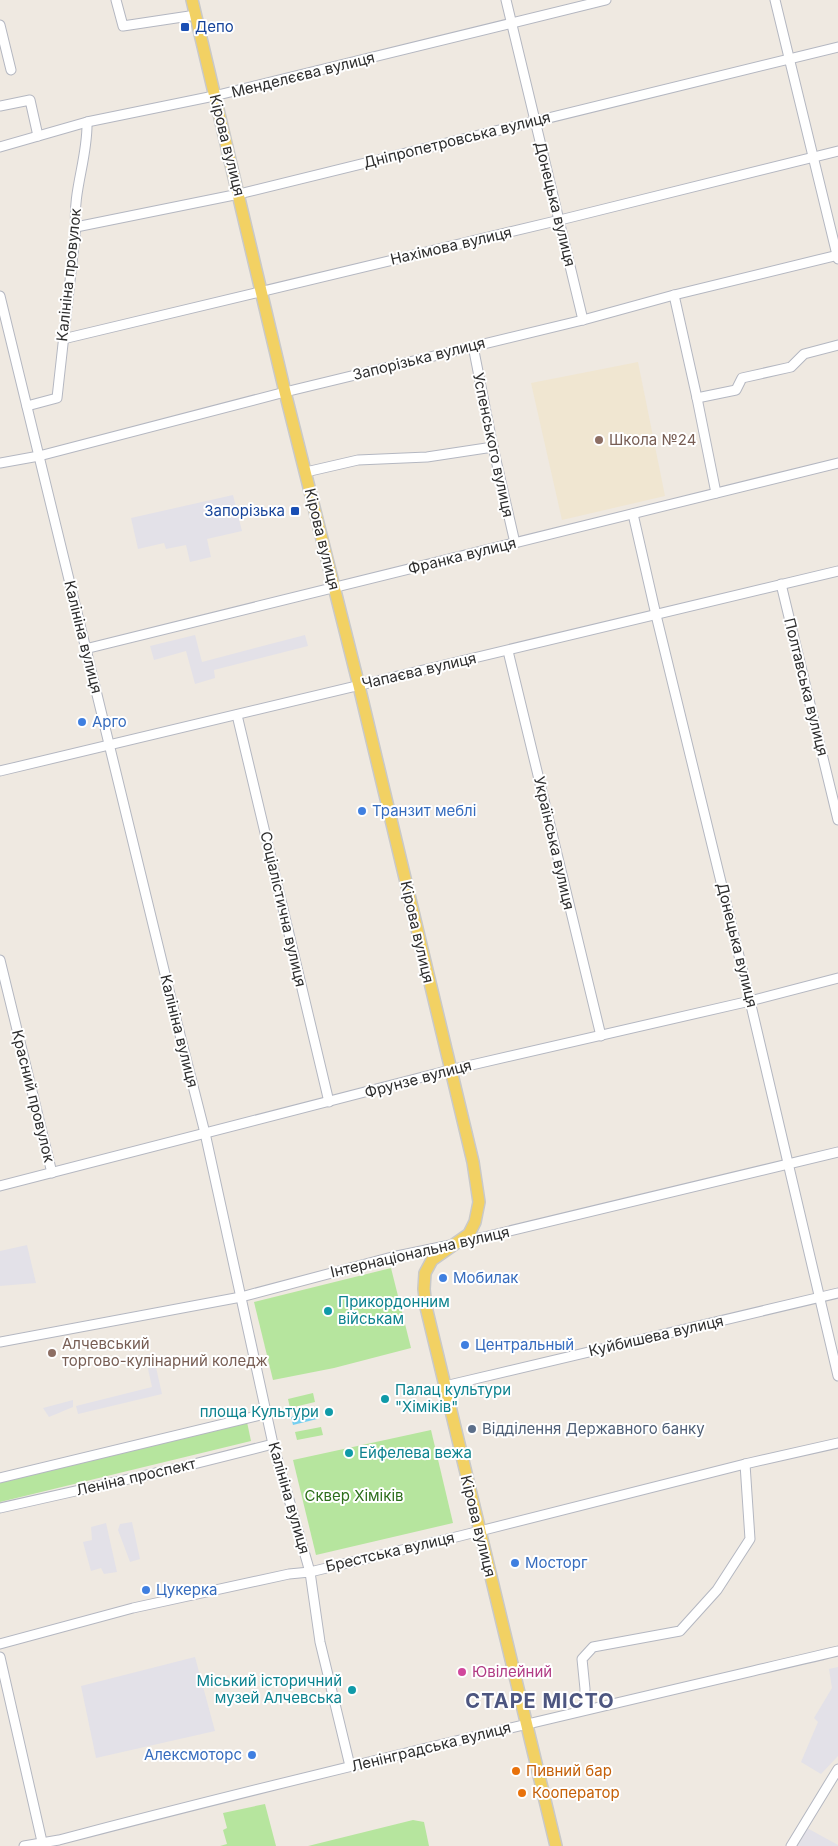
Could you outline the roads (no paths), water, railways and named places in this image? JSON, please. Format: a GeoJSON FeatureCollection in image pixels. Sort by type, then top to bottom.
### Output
{"type":"FeatureCollection","features":[{"type":"Feature","properties":{"kind":"main road","name":"Кірова вулиця"},"geometry":{"type":"LineString","coordinates":[[192,0],[473,1162],[479,1202],[475,1222],[469,1234],[432,1260],[425,1273],[426,1307],[556,1846]]}},
{"type":"Feature","properties":{"kind":"street"},"geometry":{"type":"LineString","coordinates":[[116,0],[123,26],[196,15]]}},
{"type":"Feature","properties":{"kind":"street","name":"Донецька вулиця"},"geometry":{"type":"LineString","coordinates":[[506,0],[583,320]]}},
{"type":"Feature","properties":{"kind":"street","name":"Менделєєва вулиця"},"geometry":{"type":"LineString","coordinates":[[0,147],[87,122],[214,96],[606,0]]}},
{"type":"Feature","properties":{"kind":"street"},"geometry":{"type":"LineString","coordinates":[[775,0],[838,256]]}},
{"type":"Feature","properties":{"kind":"street"},"geometry":{"type":"LineString","coordinates":[[0,25],[11,70]]}},
{"type":"Feature","properties":{"kind":"street","name":"Дніпропетровська вулиця"},"geometry":{"type":"LineString","coordinates":[[76,228],[239,194],[838,47]]}},
{"type":"Feature","properties":{"kind":"street"},"geometry":{"type":"LineString","coordinates":[[0,106],[30,100],[38,136]]}},
{"type":"Feature","properties":{"kind":"street","name":"Калініна провулок"},"geometry":{"type":"LineString","coordinates":[[27,406],[57,398],[76,228],[74,213],[86,145],[87,122]]}},
{"type":"Feature","properties":{"kind":"street","name":"Нахімова вулиця"},"geometry":{"type":"LineString","coordinates":[[63,339],[560,220],[838,151]]}},
{"type":"Feature","properties":{"kind":"street","name":"Запорізька вулиця"},"geometry":{"type":"LineString","coordinates":[[0,463],[39,456],[286,392],[838,256]]}},
{"type":"Feature","properties":{"kind":"street"},"geometry":{"type":"LineString","coordinates":[[674,295],[698,398],[716,493]]}},
{"type":"Feature","properties":{"kind":"street","name":"Калініна вулиця"},"geometry":{"type":"LineString","coordinates":[[0,296],[205,1133],[272,1444],[310,1572],[320,1642],[350,1766]]}},
{"type":"Feature","properties":{"kind":"street"},"geometry":{"type":"LineString","coordinates":[[698,398],[736,390],[742,378],[791,367],[804,354],[838,345]]}},
{"type":"Feature","properties":{"kind":"street","name":"Успенського вулиця"},"geometry":{"type":"LineString","coordinates":[[473,346],[515,543]]}},
{"type":"Feature","properties":{"kind":"street"},"geometry":{"type":"LineString","coordinates":[[306,472],[358,460],[427,457],[493,447]]}},
{"type":"Feature","properties":{"kind":"street","name":"Франка вулиця"},"geometry":{"type":"LineString","coordinates":[[85,649],[838,463]]}},
{"type":"Feature","properties":{"kind":"street","name":"Донецька вулиця"},"geometry":{"type":"LineString","coordinates":[[633,514],[789,1162],[818,1298],[838,1376]]}},
{"type":"Feature","properties":{"kind":"street","name":"Чапаєва вулиця"},"geometry":{"type":"LineString","coordinates":[[0,771],[838,571]]}},
{"type":"Feature","properties":{"kind":"street","name":"Полтавська вулиця"},"geometry":{"type":"LineString","coordinates":[[781,584],[838,820]]}},
{"type":"Feature","properties":{"kind":"street","name":"Українська вулиця"},"geometry":{"type":"LineString","coordinates":[[508,650],[601,1036]]}},
{"type":"Feature","properties":{"kind":"street","name":"Соціалістична вулиця"},"geometry":{"type":"LineString","coordinates":[[237,715],[329,1102]]}},
{"type":"Feature","properties":{"kind":"street","name":"Красний провулок"},"geometry":{"type":"LineString","coordinates":[[0,960],[52,1173]]}},
{"type":"Feature","properties":{"kind":"street","name":"Фрунзе вулиця"},"geometry":{"type":"LineString","coordinates":[[0,1186],[450,1070],[750,1001],[838,978]]}},
{"type":"Feature","properties":{"kind":"street","name":"Інтернаціональна вулиця"},"geometry":{"type":"LineString","coordinates":[[0,1342],[241,1297],[392,1256],[455,1244],[789,1162],[838,1152]]}},
{"type":"Feature","properties":{"kind":"street","name":"Куйбишева вулиця"},"geometry":{"type":"LineString","coordinates":[[445,1386],[838,1292]]}},
{"type":"Feature","properties":{"kind":"street","name":"Леніна проспект"},"geometry":{"type":"LineString","coordinates":[[0,1478],[265,1414]]}},
{"type":"Feature","properties":{"kind":"street","name":"Брестська вулиця"},"geometry":{"type":"LineString","coordinates":[[0,1644],[133,1608],[288,1574],[310,1572],[744,1464],[838,1443]]}},
{"type":"Feature","properties":{"kind":"street","name":"Леніна проспект"},"geometry":{"type":"LineString","coordinates":[[0,1508],[182,1467],[272,1444]]}},
{"type":"Feature","properties":{"kind":"street"},"geometry":{"type":"LineString","coordinates":[[584,1710],[585,1689],[582,1659],[594,1647],[680,1631],[722,1583],[750,1540],[744,1464]]}},
{"type":"Feature","properties":{"kind":"street","name":"Ленінградська вулиця"},"geometry":{"type":"LineString","coordinates":[[24,1846],[43,1844],[526,1723],[838,1651]]}},
{"type":"Feature","properties":{"kind":"street"},"geometry":{"type":"LineString","coordinates":[[0,1657],[43,1844]]}},
{"type":"Feature","properties":{"kind":"street"},"geometry":{"type":"LineString","coordinates":[[792,1846],[838,1770]]}},
{"type":"Feature","properties":{"kind":"water"},"geometry":{"type":"Polygon","coordinates":[[[315,1411],[317,1419],[293,1425],[291,1417],[315,1411]]]}},
{"type":"Feature","properties":{"kind":"place","name":"Депо"},"geometry":{"type":"Point","coordinates":[185,27]}},
{"type":"Feature","properties":{"kind":"place","name":"Школа №24"},"geometry":{"type":"Point","coordinates":[599,440]}},
{"type":"Feature","properties":{"kind":"place","name":"Запорізька"},"geometry":{"type":"Point","coordinates":[295,511]}},
{"type":"Feature","properties":{"kind":"place","name":"Арго"},"geometry":{"type":"Point","coordinates":[82,722]}},
{"type":"Feature","properties":{"kind":"place","name":"Транзит меблі"},"geometry":{"type":"Point","coordinates":[362,811]}},
{"type":"Feature","properties":{"kind":"place","name":"Мобилак"},"geometry":{"type":"Point","coordinates":[443,1278]}},
{"type":"Feature","properties":{"kind":"place","name":"Прикордонним військам"},"geometry":{"type":"Point","coordinates":[328,1311]}},
{"type":"Feature","properties":{"kind":"place","name":"Центральный"},"geometry":{"type":"Point","coordinates":[465,1345]}},
{"type":"Feature","properties":{"kind":"place","name":"Алчевський торгово-кулінарний коледж"},"geometry":{"type":"Point","coordinates":[52,1353]}},
{"type":"Feature","properties":{"kind":"place","name":"Палац культури \"Хіміків\""},"geometry":{"type":"Point","coordinates":[385,1399]}},
{"type":"Feature","properties":{"kind":"place","name":"площа Культури"},"geometry":{"type":"Point","coordinates":[329,1412]}},
{"type":"Feature","properties":{"kind":"place","name":"Відділення Державного банку"},"geometry":{"type":"Point","coordinates":[472,1429]}},
{"type":"Feature","properties":{"kind":"place","name":"Ейфелева вежа"},"geometry":{"type":"Point","coordinates":[349,1453]}},
{"type":"Feature","properties":{"kind":"place","name":"Мосторг"},"geometry":{"type":"Point","coordinates":[515,1563]}},
{"type":"Feature","properties":{"kind":"place","name":"Цукерка"},"geometry":{"type":"Point","coordinates":[146,1590]}},
{"type":"Feature","properties":{"kind":"place","name":"Ювілейний"},"geometry":{"type":"Point","coordinates":[462,1672]}},
{"type":"Feature","properties":{"kind":"place","name":"Міський історичний музей Алчевська"},"geometry":{"type":"Point","coordinates":[352,1690]}},
{"type":"Feature","properties":{"kind":"place","name":"Алексмоторс"},"geometry":{"type":"Point","coordinates":[252,1755]}},
{"type":"Feature","properties":{"kind":"place","name":"Пивний бар"},"geometry":{"type":"Point","coordinates":[516,1771]}},
{"type":"Feature","properties":{"kind":"place","name":"Кооператор"},"geometry":{"type":"Point","coordinates":[522,1793]}},
{"type":"Feature","properties":{"kind":"district","name":"СТАРЕ МІСТО"},"geometry":{"type":"Point","coordinates":[540,1701]}},
{"type":"Feature","properties":{"kind":"park label","name":"Сквер Хіміків"},"geometry":{"type":"Point","coordinates":[354,1496]}}]}
